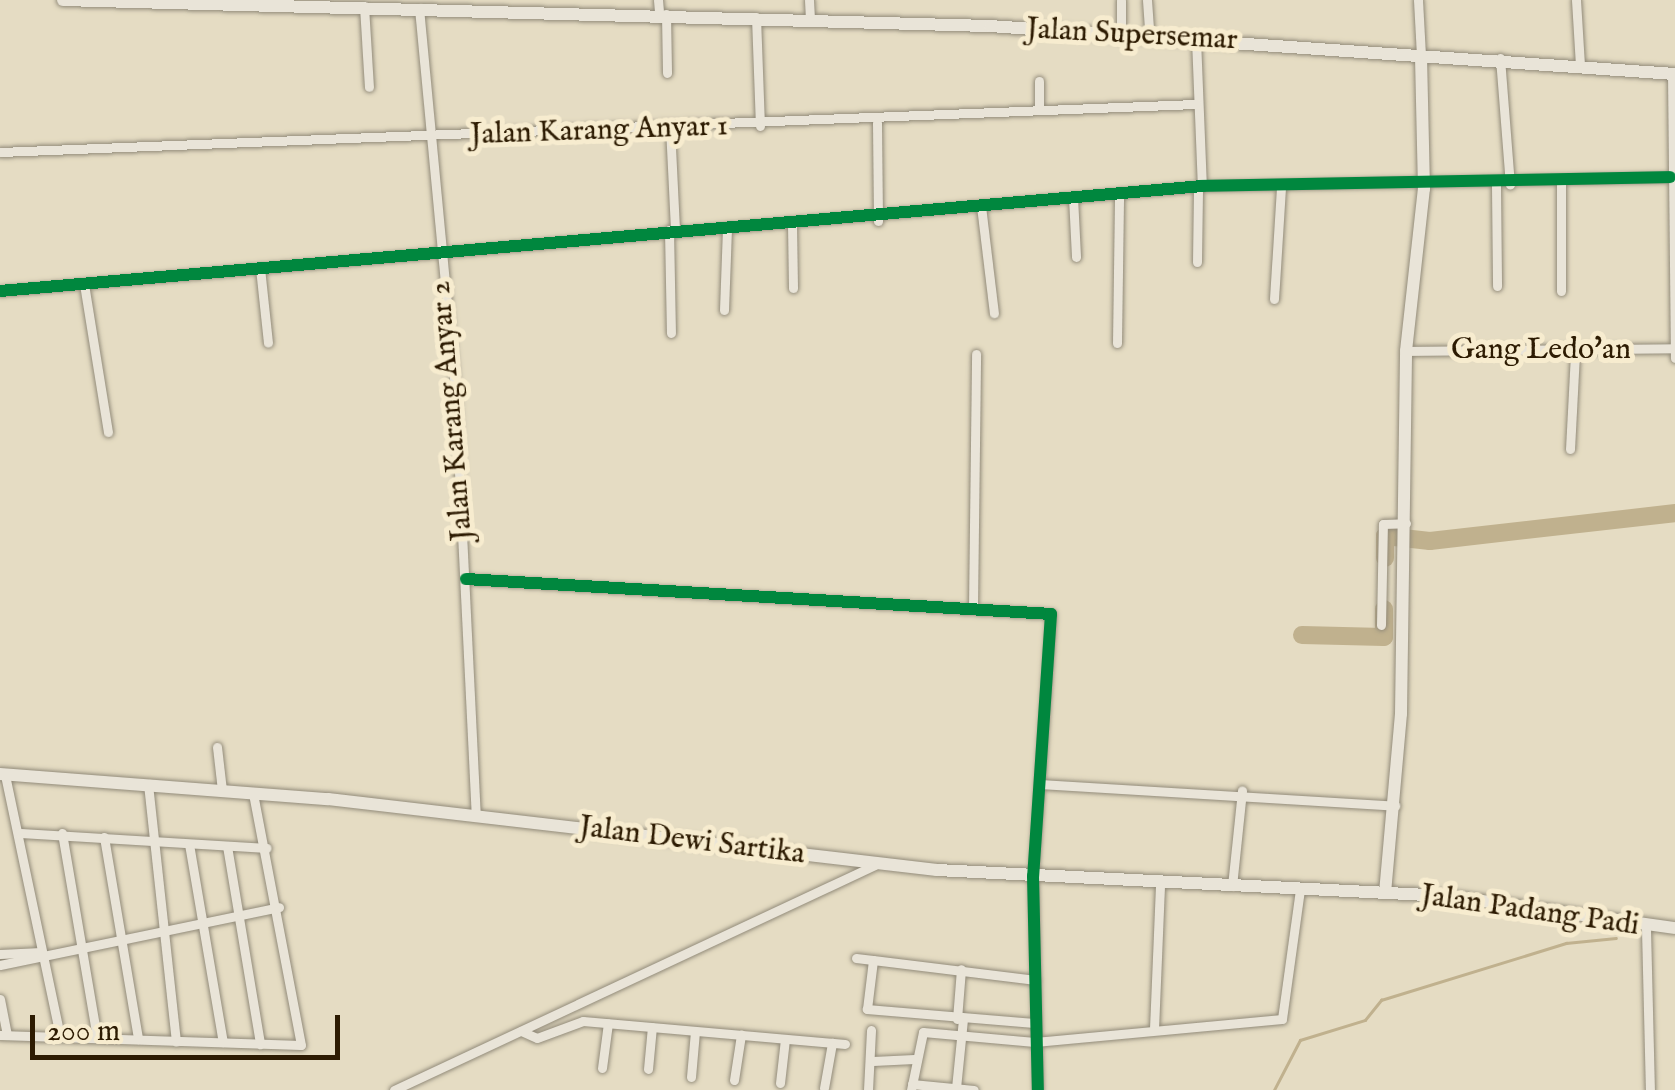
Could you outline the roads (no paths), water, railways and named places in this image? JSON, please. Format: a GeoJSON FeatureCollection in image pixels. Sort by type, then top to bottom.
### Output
{"type":"FeatureCollection","features":[{"type":"Feature","properties":{"kind":"main road","name":"Jalan Supersemar"},"geometry":{"type":"LineString","coordinates":[[63,0],[419,8],[661,8],[1121,38],[1196,38],[1673,74]]}},
{"type":"Feature","properties":{"kind":"main road"},"geometry":{"type":"LineString","coordinates":[[1385,893],[1394,806],[1406,552],[1406,351],[1424,189],[1420,55]]}},
{"type":"Feature","properties":{"kind":"main road","name":"Jalan Dewi Sartika"},"geometry":{"type":"LineString","coordinates":[[2,774],[222,790],[476,815],[875,865],[1385,893]]}},
{"type":"Feature","properties":{"kind":"main road","name":"Jalan Padang Padi"},"geometry":{"type":"LineString","coordinates":[[1385,893],[1646,928],[1675,928]]}},
{"type":"Feature","properties":{"kind":"street"},"geometry":{"type":"LineString","coordinates":[[809,0],[810,18]]}},
{"type":"Feature","properties":{"kind":"street"},"geometry":{"type":"LineString","coordinates":[[1121,0],[1121,38]]}},
{"type":"Feature","properties":{"kind":"street"},"geometry":{"type":"LineString","coordinates":[[1147,0],[1150,39]]}},
{"type":"Feature","properties":{"kind":"street"},"geometry":{"type":"LineString","coordinates":[[1418,0],[1420,55]]}},
{"type":"Feature","properties":{"kind":"street"},"geometry":{"type":"LineString","coordinates":[[1576,0],[1580,65]]}},
{"type":"Feature","properties":{"kind":"street"},"geometry":{"type":"LineString","coordinates":[[364,6],[368,87]]}},
{"type":"Feature","properties":{"kind":"street","name":"Jalan Karang Anyar 2"},"geometry":{"type":"LineString","coordinates":[[419,8],[466,579],[476,815]]}},
{"type":"Feature","properties":{"kind":"street"},"geometry":{"type":"LineString","coordinates":[[661,8],[666,73]]}},
{"type":"Feature","properties":{"kind":"street"},"geometry":{"type":"LineString","coordinates":[[756,17],[760,126]]}},
{"type":"Feature","properties":{"kind":"street"},"geometry":{"type":"LineString","coordinates":[[1196,38],[1200,187],[1197,262]]}},
{"type":"Feature","properties":{"kind":"street"},"geometry":{"type":"LineString","coordinates":[[1500,58],[1510,185]]}},
{"type":"Feature","properties":{"kind":"street"},"geometry":{"type":"LineString","coordinates":[[1673,74],[1670,177],[1675,358]]}},
{"type":"Feature","properties":{"kind":"street"},"geometry":{"type":"LineString","coordinates":[[1038,81],[1039,106]]}},
{"type":"Feature","properties":{"kind":"street","name":"Jalan Karang Anyar 1"},"geometry":{"type":"LineString","coordinates":[[0,152],[877,123],[1039,106],[1198,104]]}},
{"type":"Feature","properties":{"kind":"street"},"geometry":{"type":"LineString","coordinates":[[877,123],[878,220]]}},
{"type":"Feature","properties":{"kind":"street"},"geometry":{"type":"LineString","coordinates":[[670,127],[671,333]]}},
{"type":"Feature","properties":{"kind":"street"},"geometry":{"type":"LineString","coordinates":[[0,291],[672,230],[878,220],[981,206],[1200,187],[1424,189],[1670,177]]}},
{"type":"Feature","properties":{"kind":"street"},"geometry":{"type":"LineString","coordinates":[[1561,182],[1562,291]]}},
{"type":"Feature","properties":{"kind":"street"},"geometry":{"type":"LineString","coordinates":[[1496,186],[1497,286]]}},
{"type":"Feature","properties":{"kind":"street"},"geometry":{"type":"LineString","coordinates":[[1274,299],[1281,189]]}},
{"type":"Feature","properties":{"kind":"street"},"geometry":{"type":"LineString","coordinates":[[1117,344],[1119,193]]}},
{"type":"Feature","properties":{"kind":"street"},"geometry":{"type":"LineString","coordinates":[[1074,198],[1076,257]]}},
{"type":"Feature","properties":{"kind":"street"},"geometry":{"type":"LineString","coordinates":[[981,206],[994,313]]}},
{"type":"Feature","properties":{"kind":"street"},"geometry":{"type":"LineString","coordinates":[[792,224],[793,288]]}},
{"type":"Feature","properties":{"kind":"street"},"geometry":{"type":"LineString","coordinates":[[724,310],[727,227]]}},
{"type":"Feature","properties":{"kind":"street"},"geometry":{"type":"LineString","coordinates":[[260,268],[268,342]]}},
{"type":"Feature","properties":{"kind":"street"},"geometry":{"type":"LineString","coordinates":[[84,284],[108,432]]}},
{"type":"Feature","properties":{"kind":"street","name":"Gang Ledo'an"},"geometry":{"type":"LineString","coordinates":[[1406,351],[1675,348]]}},
{"type":"Feature","properties":{"kind":"street"},"geometry":{"type":"LineString","coordinates":[[1570,450],[1575,352]]}},
{"type":"Feature","properties":{"kind":"street"},"geometry":{"type":"LineString","coordinates":[[972,608],[976,354]]}},
{"type":"Feature","properties":{"kind":"street"},"geometry":{"type":"LineString","coordinates":[[1381,625],[1383,524],[1406,526]]}},
{"type":"Feature","properties":{"kind":"street"},"geometry":{"type":"LineString","coordinates":[[466,579],[1042,612],[1055,621],[1033,876],[1038,1090]]}},
{"type":"Feature","properties":{"kind":"street"},"geometry":{"type":"LineString","coordinates":[[218,748],[222,790]]}},
{"type":"Feature","properties":{"kind":"street"},"geometry":{"type":"LineString","coordinates":[[2,774],[20,833],[59,1032]]}},
{"type":"Feature","properties":{"kind":"street"},"geometry":{"type":"LineString","coordinates":[[148,784],[149,842],[176,1041]]}},
{"type":"Feature","properties":{"kind":"street"},"geometry":{"type":"LineString","coordinates":[[1040,784],[1242,791],[1394,806]]}},
{"type":"Feature","properties":{"kind":"street"},"geometry":{"type":"LineString","coordinates":[[1232,886],[1242,791]]}},
{"type":"Feature","properties":{"kind":"street"},"geometry":{"type":"LineString","coordinates":[[0,999],[3,1034],[59,1032],[176,1041],[302,1044],[280,907],[253,793]]}},
{"type":"Feature","properties":{"kind":"street"},"geometry":{"type":"LineString","coordinates":[[20,833],[267,848]]}},
{"type":"Feature","properties":{"kind":"street"},"geometry":{"type":"LineString","coordinates":[[62,833],[85,946],[97,1036]]}},
{"type":"Feature","properties":{"kind":"street"},"geometry":{"type":"LineString","coordinates":[[104,837],[125,939],[138,1039]]}},
{"type":"Feature","properties":{"kind":"street"},"geometry":{"type":"LineString","coordinates":[[189,844],[223,1042]]}},
{"type":"Feature","properties":{"kind":"street"},"geometry":{"type":"LineString","coordinates":[[227,846],[242,916],[260,1044]]}},
{"type":"Feature","properties":{"kind":"street"},"geometry":{"type":"LineString","coordinates":[[394,1090],[875,865]]}},
{"type":"Feature","properties":{"kind":"street"},"geometry":{"type":"LineString","coordinates":[[1154,1029],[1160,883]]}},
{"type":"Feature","properties":{"kind":"street"},"geometry":{"type":"LineString","coordinates":[[974,1090],[911,1087],[920,1033],[1034,1042],[1284,1017],[1300,890]]}},
{"type":"Feature","properties":{"kind":"street"},"geometry":{"type":"LineString","coordinates":[[0,965],[280,907]]}},
{"type":"Feature","properties":{"kind":"street"},"geometry":{"type":"LineString","coordinates":[[1646,928],[1650,1090]]}},
{"type":"Feature","properties":{"kind":"street"},"geometry":{"type":"LineString","coordinates":[[0,954],[44,954]]}},
{"type":"Feature","properties":{"kind":"street"},"geometry":{"type":"LineString","coordinates":[[856,958],[1036,980]]}},
{"type":"Feature","properties":{"kind":"street"},"geometry":{"type":"LineString","coordinates":[[872,960],[868,1013],[1034,1024]]}},
{"type":"Feature","properties":{"kind":"street"},"geometry":{"type":"LineString","coordinates":[[956,1088],[961,969]]}},
{"type":"Feature","properties":{"kind":"street"},"geometry":{"type":"LineString","coordinates":[[521,1031],[537,1038],[583,1021],[845,1044]]}},
{"type":"Feature","properties":{"kind":"street"},"geometry":{"type":"LineString","coordinates":[[602,1068],[608,1023]]}},
{"type":"Feature","properties":{"kind":"street"},"geometry":{"type":"LineString","coordinates":[[648,1069],[652,1027]]}},
{"type":"Feature","properties":{"kind":"street"},"geometry":{"type":"LineString","coordinates":[[868,1090],[874,1061],[871,1030]]}},
{"type":"Feature","properties":{"kind":"street"},"geometry":{"type":"LineString","coordinates":[[691,1076],[695,1031]]}},
{"type":"Feature","properties":{"kind":"street"},"geometry":{"type":"LineString","coordinates":[[734,1080],[741,1035]]}},
{"type":"Feature","properties":{"kind":"street"},"geometry":{"type":"LineString","coordinates":[[780,1083],[785,1039]]}},
{"type":"Feature","properties":{"kind":"street"},"geometry":{"type":"LineString","coordinates":[[824,1088],[832,1043]]}},
{"type":"Feature","properties":{"kind":"street"},"geometry":{"type":"LineString","coordinates":[[874,1061],[914,1059]]}},
{"type":"Feature","properties":{"kind":"waterway"},"geometry":{"type":"LineString","coordinates":[[1385,558],[1385,536],[1430,541],[1675,513]]}},
{"type":"Feature","properties":{"kind":"waterway"},"geometry":{"type":"LineString","coordinates":[[1302,635],[1384,637],[1384,609]]}},
{"type":"Feature","properties":{"kind":"waterway"},"geometry":{"type":"LineString","coordinates":[[1274,1090],[1300,1040],[1365,1020],[1381,1000],[1566,943],[1616,938]]}}]}
